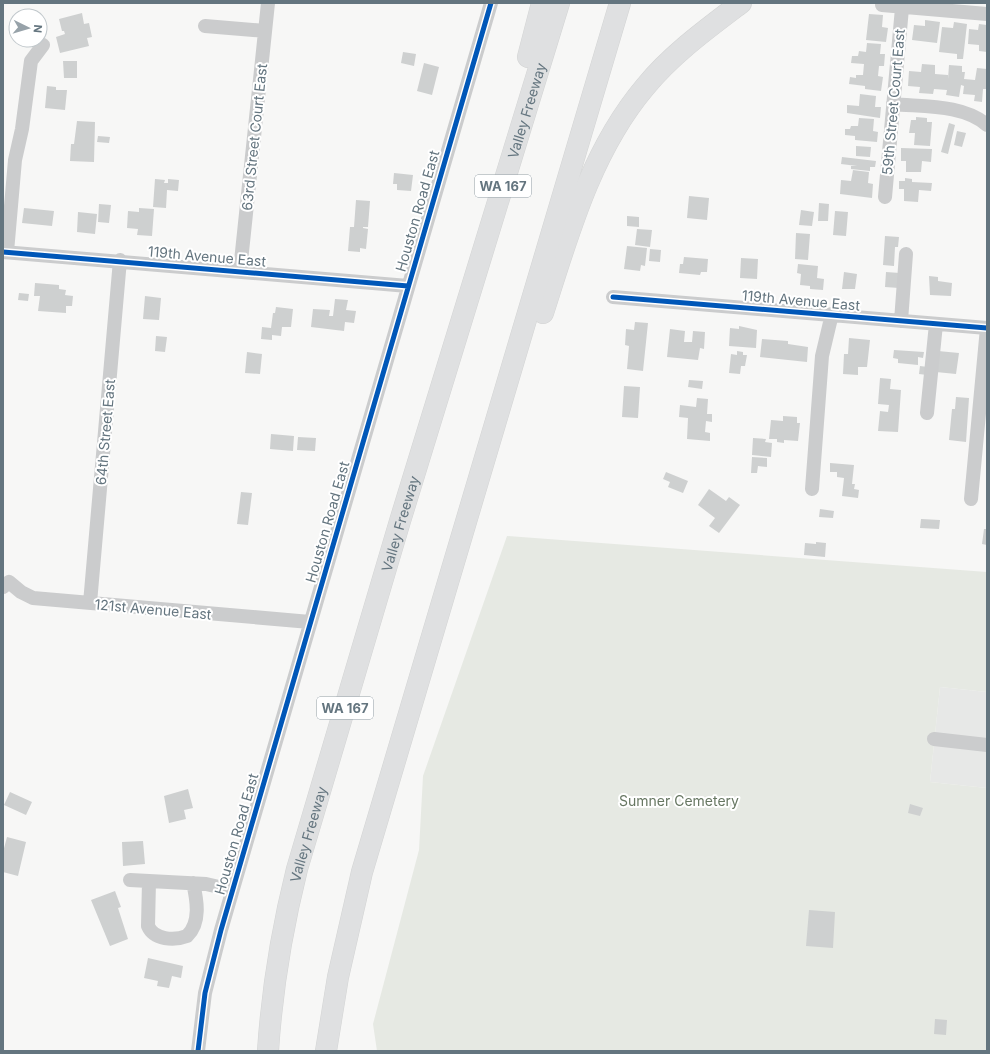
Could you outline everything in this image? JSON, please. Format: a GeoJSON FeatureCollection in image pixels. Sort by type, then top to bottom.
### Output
{"type":"FeatureCollection","features":[{"type":"Feature","properties":{"kind":"highway"},"geometry":{"type":"LineString","coordinates":[[447,370],[497,165],[542,3]]}},
{"type":"Feature","properties":{"kind":"highway","name":"Valley Freeway"},"geometry":{"type":"LineString","coordinates":[[268,1051],[270,1015],[284,922],[297,869],[559,3]]}},
{"type":"Feature","properties":{"kind":"highway"},"geometry":{"type":"LineString","coordinates":[[326,1051],[348,927],[362,872],[468,520],[620,3]]}},
{"type":"Feature","properties":{"kind":"highway"},"geometry":{"type":"LineString","coordinates":[[468,520],[494,457],[564,250],[602,150],[626,111],[645,86],[669,61],[741,3]]}},
{"type":"Feature","properties":{"kind":"highway"},"geometry":{"type":"LineString","coordinates":[[334,1012],[334,1051]]}},
{"type":"Feature","properties":{"kind":"street","name":"63rd Street Court East"},"geometry":{"type":"LineString","coordinates":[[240,271],[268,3]]}},
{"type":"Feature","properties":{"kind":"street","name":"Houston Road East"},"geometry":{"type":"LineString","coordinates":[[198,1051],[205,992],[232,890],[491,3]]}},
{"type":"Feature","properties":{"kind":"street"},"geometry":{"type":"LineString","coordinates":[[882,5],[902,8],[913,7],[987,14]]}},
{"type":"Feature","properties":{"kind":"street","name":"59th Street Court East"},"geometry":{"type":"LineString","coordinates":[[885,197],[902,8]]}},
{"type":"Feature","properties":{"kind":"street"},"geometry":{"type":"LineString","coordinates":[[205,26],[265,31]]}},
{"type":"Feature","properties":{"kind":"street"},"geometry":{"type":"LineString","coordinates":[[5,252],[15,160],[22,129],[31,61],[41,48]]}},
{"type":"Feature","properties":{"kind":"street"},"geometry":{"type":"LineString","coordinates":[[893,104],[959,111],[976,117],[987,125]]}},
{"type":"Feature","properties":{"kind":"street","name":"119th Avenue East"},"geometry":{"type":"LineString","coordinates":[[5,252],[120,260],[408,286]]}},
{"type":"Feature","properties":{"kind":"street"},"geometry":{"type":"LineString","coordinates":[[901,320],[906,254]]}},
{"type":"Feature","properties":{"kind":"street","name":"64th Street East"},"geometry":{"type":"LineString","coordinates":[[90,603],[120,260]]}},
{"type":"Feature","properties":{"kind":"street","name":"119th Avenue East"},"geometry":{"type":"LineString","coordinates":[[613,297],[987,328]]}},
{"type":"Feature","properties":{"kind":"street"},"geometry":{"type":"LineString","coordinates":[[812,489],[822,356],[832,314]]}},
{"type":"Feature","properties":{"kind":"street"},"geometry":{"type":"LineString","coordinates":[[927,413],[936,324]]}},
{"type":"Feature","properties":{"kind":"street"},"geometry":{"type":"LineString","coordinates":[[971,499],[987,328]]}},
{"type":"Feature","properties":{"kind":"street","name":"121st Avenue East"},"geometry":{"type":"LineString","coordinates":[[3,587],[9,582],[21,592],[33,598],[310,622]]}},
{"type":"Feature","properties":{"kind":"street"},"geometry":{"type":"LineString","coordinates":[[934,739],[987,745]]}},
{"type":"Feature","properties":{"kind":"street"},"geometry":{"type":"LineString","coordinates":[[130,880],[193,883],[232,890]]}},
{"type":"Feature","properties":{"kind":"street"},"geometry":{"type":"LineString","coordinates":[[149,881],[148,926],[156,934],[172,939],[187,936],[193,929],[197,904],[193,883]]}},
{"type":"Feature","properties":{"kind":"shaded area"},"geometry":{"type":"Polygon","coordinates":[[[940,687],[987,692],[987,788],[930,782],[940,687]]]}},
{"type":"Feature","properties":{"kind":"green space","name":"Sumner Cemetery"},"geometry":{"type":"Polygon","coordinates":[[[507,536],[987,572],[987,692],[940,687],[930,782],[987,788],[987,1051],[377,1051],[373,1024],[419,850],[423,776],[507,536]]]}},
{"type":"Feature","properties":{"kind":"building"},"geometry":{"type":"Polygon","coordinates":[[[82,13],[84,24],[89,23],[92,37],[87,38],[89,46],[60,53],[56,37],[65,34],[64,31],[62,31],[59,19],[82,13]]]}},
{"type":"Feature","properties":{"kind":"building"},"geometry":{"type":"Polygon","coordinates":[[[869,14],[883,15],[882,27],[888,28],[886,42],[866,40],[869,14]]]}},
{"type":"Feature","properties":{"kind":"building"},"geometry":{"type":"Polygon","coordinates":[[[925,20],[940,22],[937,43],[912,40],[914,25],[925,26],[925,20]]]}},
{"type":"Feature","properties":{"kind":"building"},"geometry":{"type":"Polygon","coordinates":[[[954,22],[967,24],[963,59],[957,59],[957,54],[939,52],[942,27],[953,28],[954,22]]]}},
{"type":"Feature","properties":{"kind":"building"},"geometry":{"type":"Polygon","coordinates":[[[979,24],[987,25],[987,52],[979,51],[979,45],[968,44],[969,29],[978,30],[979,24]]]}},
{"type":"Feature","properties":{"kind":"building"},"geometry":{"type":"Polygon","coordinates":[[[867,43],[881,44],[880,54],[885,54],[884,66],[879,66],[878,76],[883,77],[881,91],[865,89],[865,86],[849,84],[850,77],[856,78],[856,75],[863,75],[864,64],[851,63],[852,56],[858,56],[859,51],[866,52],[867,43]]]}},
{"type":"Feature","properties":{"kind":"building"},"geometry":{"type":"Polygon","coordinates":[[[403,52],[416,54],[414,66],[401,63],[403,52]]]}},
{"type":"Feature","properties":{"kind":"building"},"geometry":{"type":"Polygon","coordinates":[[[63,61],[77,61],[77,78],[64,78],[63,61]]]}},
{"type":"Feature","properties":{"kind":"building"},"geometry":{"type":"Polygon","coordinates":[[[424,63],[439,67],[432,95],[417,91],[424,63]]]}},
{"type":"Feature","properties":{"kind":"building"},"geometry":{"type":"Polygon","coordinates":[[[922,64],[935,65],[935,74],[948,75],[948,79],[949,65],[962,66],[962,72],[965,72],[964,79],[975,80],[977,68],[987,69],[987,89],[983,89],[982,102],[974,101],[975,95],[963,94],[964,86],[961,85],[959,97],[946,95],[947,90],[934,89],[933,94],[919,93],[920,87],[908,86],[909,71],[921,72],[922,64]]]}},
{"type":"Feature","properties":{"kind":"building"},"geometry":{"type":"Polygon","coordinates":[[[47,86],[56,87],[56,90],[67,90],[65,110],[45,108],[47,86]]]}},
{"type":"Feature","properties":{"kind":"building"},"geometry":{"type":"Polygon","coordinates":[[[860,94],[876,96],[875,107],[881,107],[880,118],[847,113],[847,105],[859,106],[860,94]]]}},
{"type":"Feature","properties":{"kind":"building"},"geometry":{"type":"Polygon","coordinates":[[[916,117],[927,118],[927,122],[932,122],[930,146],[914,145],[915,133],[909,133],[911,120],[916,120],[916,117]]]}},
{"type":"Feature","properties":{"kind":"building"},"geometry":{"type":"Polygon","coordinates":[[[859,118],[874,119],[873,131],[878,132],[877,142],[855,140],[855,136],[845,135],[845,129],[850,129],[851,126],[858,126],[859,118]]]}},
{"type":"Feature","properties":{"kind":"building"},"geometry":{"type":"Polygon","coordinates":[[[77,121],[95,122],[94,162],[70,161],[71,144],[74,144],[77,121]]]}},
{"type":"Feature","properties":{"kind":"building"},"geometry":{"type":"Polygon","coordinates":[[[949,123],[955,125],[948,154],[941,152],[949,123]]]}},
{"type":"Feature","properties":{"kind":"building"},"geometry":{"type":"Polygon","coordinates":[[[957,131],[966,133],[962,147],[954,145],[957,131]]]}},
{"type":"Feature","properties":{"kind":"building"},"geometry":{"type":"Polygon","coordinates":[[[98,136],[110,137],[109,143],[97,142],[98,136]]]}},
{"type":"Feature","properties":{"kind":"building"},"geometry":{"type":"Polygon","coordinates":[[[856,146],[871,147],[870,157],[856,156],[856,146]]]}},
{"type":"Feature","properties":{"kind":"building"},"geometry":{"type":"Polygon","coordinates":[[[901,148],[932,149],[931,162],[922,161],[921,172],[906,172],[906,161],[901,161],[901,148]]]}},
{"type":"Feature","properties":{"kind":"building"},"geometry":{"type":"Polygon","coordinates":[[[842,157],[876,161],[875,167],[870,167],[870,171],[851,169],[851,166],[857,166],[841,164],[842,157]]]}},
{"type":"Feature","properties":{"kind":"building"},"geometry":{"type":"Polygon","coordinates":[[[853,170],[869,172],[868,183],[873,184],[872,198],[840,194],[841,180],[851,181],[853,170]]]}},
{"type":"Feature","properties":{"kind":"building"},"geometry":{"type":"Polygon","coordinates":[[[394,173],[413,175],[411,191],[397,190],[397,184],[393,184],[394,173]]]}},
{"type":"Feature","properties":{"kind":"building"},"geometry":{"type":"Polygon","coordinates":[[[905,178],[912,179],[912,182],[932,183],[931,191],[919,190],[918,202],[904,201],[904,189],[899,189],[899,181],[905,181],[905,178]]]}},
{"type":"Feature","properties":{"kind":"building"},"geometry":{"type":"Polygon","coordinates":[[[155,179],[165,180],[164,183],[168,183],[168,179],[179,180],[178,191],[167,190],[166,208],[153,207],[155,179]]]}},
{"type":"Feature","properties":{"kind":"building"},"geometry":{"type":"Polygon","coordinates":[[[689,196],[709,198],[707,220],[687,218],[689,196]]]}},
{"type":"Feature","properties":{"kind":"building"},"geometry":{"type":"Polygon","coordinates":[[[356,200],[370,201],[368,227],[363,227],[368,229],[366,249],[360,248],[360,252],[348,251],[350,227],[354,227],[356,200]]]}},
{"type":"Feature","properties":{"kind":"building"},"geometry":{"type":"Polygon","coordinates":[[[819,203],[829,204],[828,221],[818,221],[819,203]]]}},
{"type":"Feature","properties":{"kind":"building"},"geometry":{"type":"Polygon","coordinates":[[[99,204],[111,205],[109,223],[98,222],[99,204]]]}},
{"type":"Feature","properties":{"kind":"building"},"geometry":{"type":"Polygon","coordinates":[[[24,208],[54,211],[52,226],[22,223],[24,208]]]}},
{"type":"Feature","properties":{"kind":"building"},"geometry":{"type":"Polygon","coordinates":[[[139,208],[154,209],[152,236],[137,235],[138,229],[127,228],[128,211],[139,212],[139,208]]]}},
{"type":"Feature","properties":{"kind":"building"},"geometry":{"type":"Polygon","coordinates":[[[801,210],[814,212],[812,226],[799,225],[801,210]]]}},
{"type":"Feature","properties":{"kind":"building"},"geometry":{"type":"Polygon","coordinates":[[[835,211],[848,212],[846,236],[833,235],[835,211]]]}},
{"type":"Feature","properties":{"kind":"building"},"geometry":{"type":"Polygon","coordinates":[[[78,212],[97,214],[95,234],[77,232],[78,212]]]}},
{"type":"Feature","properties":{"kind":"building"},"geometry":{"type":"Polygon","coordinates":[[[627,216],[639,217],[639,227],[627,226],[627,216]]]}},
{"type":"Feature","properties":{"kind":"building"},"geometry":{"type":"Polygon","coordinates":[[[637,229],[652,230],[650,247],[635,245],[637,229]]]}},
{"type":"Feature","properties":{"kind":"building"},"geometry":{"type":"Polygon","coordinates":[[[796,233],[810,234],[808,260],[795,259],[796,233]]]}},
{"type":"Feature","properties":{"kind":"building"},"geometry":{"type":"Polygon","coordinates":[[[885,236],[899,237],[898,247],[895,247],[894,266],[883,265],[885,236]]]}},
{"type":"Feature","properties":{"kind":"building"},"geometry":{"type":"Polygon","coordinates":[[[627,246],[647,248],[645,266],[641,265],[640,271],[624,269],[627,246]]]}},
{"type":"Feature","properties":{"kind":"building"},"geometry":{"type":"Polygon","coordinates":[[[650,249],[661,250],[660,262],[649,261],[650,249]]]}},
{"type":"Feature","properties":{"kind":"building"},"geometry":{"type":"Polygon","coordinates":[[[684,257],[708,259],[707,272],[701,272],[700,275],[679,273],[680,264],[683,264],[684,257]]]}},
{"type":"Feature","properties":{"kind":"building"},"geometry":{"type":"Polygon","coordinates":[[[741,258],[758,259],[757,279],[740,278],[741,258]]]}},
{"type":"Feature","properties":{"kind":"building"},"geometry":{"type":"Polygon","coordinates":[[[798,264],[818,266],[817,278],[824,279],[823,290],[810,289],[810,286],[800,285],[801,274],[797,273],[798,264]]]}},
{"type":"Feature","properties":{"kind":"building"},"geometry":{"type":"Polygon","coordinates":[[[844,272],[857,274],[855,289],[842,289],[844,272]]]}},
{"type":"Feature","properties":{"kind":"building"},"geometry":{"type":"Polygon","coordinates":[[[886,272],[900,273],[899,288],[885,287],[886,272]]]}},
{"type":"Feature","properties":{"kind":"building"},"geometry":{"type":"Polygon","coordinates":[[[929,276],[938,277],[938,281],[952,283],[951,296],[930,295],[929,276]]]}},
{"type":"Feature","properties":{"kind":"building"},"geometry":{"type":"Polygon","coordinates":[[[35,283],[59,285],[59,289],[66,290],[65,295],[73,296],[72,306],[66,306],[66,313],[38,311],[40,296],[34,296],[35,283]]]}},
{"type":"Feature","properties":{"kind":"building"},"geometry":{"type":"Polygon","coordinates":[[[19,293],[29,294],[28,301],[18,300],[19,293]]]}},
{"type":"Feature","properties":{"kind":"building"},"geometry":{"type":"Polygon","coordinates":[[[145,296],[161,298],[159,320],[143,319],[145,296]]]}},
{"type":"Feature","properties":{"kind":"building"},"geometry":{"type":"Polygon","coordinates":[[[335,299],[348,300],[346,310],[356,311],[354,323],[345,322],[344,331],[311,327],[313,309],[330,310],[329,316],[333,316],[335,299]]]}},
{"type":"Feature","properties":{"kind":"building"},"geometry":{"type":"Polygon","coordinates":[[[276,307],[293,309],[291,327],[282,327],[281,336],[272,335],[272,340],[261,339],[262,327],[271,328],[273,313],[275,313],[276,307]]]}},
{"type":"Feature","properties":{"kind":"building"},"geometry":{"type":"Polygon","coordinates":[[[635,322],[648,323],[643,371],[627,369],[629,346],[625,345],[626,329],[634,330],[635,322]]]}},
{"type":"Feature","properties":{"kind":"building"},"geometry":{"type":"Polygon","coordinates":[[[739,326],[757,330],[756,348],[729,346],[730,328],[739,329],[739,326]]]}},
{"type":"Feature","properties":{"kind":"building"},"geometry":{"type":"Polygon","coordinates":[[[670,329],[685,331],[684,342],[692,342],[693,331],[705,332],[704,349],[700,348],[698,360],[667,357],[670,329]]]}},
{"type":"Feature","properties":{"kind":"building"},"geometry":{"type":"Polygon","coordinates":[[[156,336],[167,337],[165,352],[155,351],[156,336]]]}},
{"type":"Feature","properties":{"kind":"building"},"geometry":{"type":"Polygon","coordinates":[[[849,338],[870,340],[867,367],[858,367],[858,375],[843,374],[844,354],[848,354],[849,338]]]}},
{"type":"Feature","properties":{"kind":"building"},"geometry":{"type":"Polygon","coordinates":[[[762,339],[788,341],[788,344],[808,347],[807,362],[760,357],[762,339]]]}},
{"type":"Feature","properties":{"kind":"building"},"geometry":{"type":"Polygon","coordinates":[[[894,350],[924,352],[923,358],[918,357],[918,365],[898,363],[898,359],[893,358],[894,350]]]}},
{"type":"Feature","properties":{"kind":"building"},"geometry":{"type":"Polygon","coordinates":[[[737,351],[743,352],[743,355],[747,355],[745,366],[741,366],[740,374],[729,373],[731,354],[737,355],[737,351]]]}},
{"type":"Feature","properties":{"kind":"building"},"geometry":{"type":"Polygon","coordinates":[[[938,351],[959,353],[956,374],[936,372],[938,351]]]}},
{"type":"Feature","properties":{"kind":"building"},"geometry":{"type":"Polygon","coordinates":[[[247,352],[262,354],[260,374],[245,373],[247,352]]]}},
{"type":"Feature","properties":{"kind":"building"},"geometry":{"type":"Polygon","coordinates":[[[920,366],[928,367],[927,375],[919,374],[920,366]]]}},
{"type":"Feature","properties":{"kind":"building"},"geometry":{"type":"Polygon","coordinates":[[[880,378],[891,379],[890,389],[901,390],[898,432],[878,431],[880,411],[888,412],[889,405],[878,404],[880,378]]]}},
{"type":"Feature","properties":{"kind":"building"},"geometry":{"type":"Polygon","coordinates":[[[689,380],[703,381],[702,389],[688,387],[689,380]]]}},
{"type":"Feature","properties":{"kind":"building"},"geometry":{"type":"Polygon","coordinates":[[[624,386],[640,387],[638,418],[622,417],[624,386]]]}},
{"type":"Feature","properties":{"kind":"building"},"geometry":{"type":"Polygon","coordinates":[[[956,397],[969,398],[966,442],[949,440],[952,409],[955,409],[956,397]]]}},
{"type":"Feature","properties":{"kind":"building"},"geometry":{"type":"Polygon","coordinates":[[[697,398],[708,399],[707,414],[712,414],[712,422],[706,421],[705,432],[710,433],[710,441],[687,439],[688,418],[679,417],[680,405],[696,407],[697,398]]]}},
{"type":"Feature","properties":{"kind":"building"},"geometry":{"type":"Polygon","coordinates":[[[783,416],[797,417],[797,423],[800,423],[798,441],[784,440],[784,443],[777,442],[777,439],[769,439],[771,420],[783,421],[783,416]]]}},
{"type":"Feature","properties":{"kind":"building"},"geometry":{"type":"Polygon","coordinates":[[[271,434],[294,436],[293,451],[270,449],[271,434]]]}},
{"type":"Feature","properties":{"kind":"building"},"geometry":{"type":"Polygon","coordinates":[[[298,437],[316,438],[315,451],[297,450],[298,437]]]}},
{"type":"Feature","properties":{"kind":"building"},"geometry":{"type":"Polygon","coordinates":[[[753,438],[766,439],[765,442],[772,443],[771,457],[752,455],[753,438]]]}},
{"type":"Feature","properties":{"kind":"building"},"geometry":{"type":"Polygon","coordinates":[[[752,457],[767,458],[767,467],[758,466],[757,473],[751,473],[752,457]]]}},
{"type":"Feature","properties":{"kind":"building"},"geometry":{"type":"Polygon","coordinates":[[[830,463],[854,465],[852,484],[855,484],[854,489],[859,490],[858,498],[842,496],[844,478],[837,477],[837,472],[830,472],[830,463]]]}},
{"type":"Feature","properties":{"kind":"building"},"geometry":{"type":"Polygon","coordinates":[[[666,472],[688,481],[683,493],[668,487],[670,482],[663,479],[666,472]]]}},
{"type":"Feature","properties":{"kind":"building"},"geometry":{"type":"Polygon","coordinates":[[[709,489],[726,501],[729,497],[740,505],[719,533],[709,526],[715,518],[698,505],[709,489]]]}},
{"type":"Feature","properties":{"kind":"building"},"geometry":{"type":"Polygon","coordinates":[[[241,492],[252,493],[248,525],[237,524],[241,492]]]}},
{"type":"Feature","properties":{"kind":"building"},"geometry":{"type":"Polygon","coordinates":[[[820,509],[834,511],[833,518],[819,517],[820,509]]]}},
{"type":"Feature","properties":{"kind":"building"},"geometry":{"type":"Polygon","coordinates":[[[921,519],[940,520],[939,529],[920,528],[921,519]]]}},
{"type":"Feature","properties":{"kind":"building"},"geometry":{"type":"Polygon","coordinates":[[[984,529],[987,529],[987,545],[982,544],[984,529]]]}},
{"type":"Feature","properties":{"kind":"building"},"geometry":{"type":"Polygon","coordinates":[[[816,542],[826,543],[825,557],[804,555],[805,543],[816,544],[816,542]]]}},
{"type":"Feature","properties":{"kind":"building"},"geometry":{"type":"Polygon","coordinates":[[[188,789],[193,808],[184,810],[186,819],[169,823],[164,796],[188,789]]]}},
{"type":"Feature","properties":{"kind":"building"},"geometry":{"type":"Polygon","coordinates":[[[10,792],[32,802],[26,815],[4,805],[10,792]]]}},
{"type":"Feature","properties":{"kind":"building"},"geometry":{"type":"Polygon","coordinates":[[[910,804],[923,808],[920,816],[908,813],[910,804]]]}},
{"type":"Feature","properties":{"kind":"building"},"geometry":{"type":"Polygon","coordinates":[[[7,837],[26,842],[18,876],[3,872],[3,852],[7,837]]]}},
{"type":"Feature","properties":{"kind":"building"},"geometry":{"type":"Polygon","coordinates":[[[143,841],[145,864],[123,866],[122,842],[143,841]]]}},
{"type":"Feature","properties":{"kind":"building"},"geometry":{"type":"Polygon","coordinates":[[[115,891],[121,907],[118,908],[128,939],[110,946],[91,900],[115,891]]]}},
{"type":"Feature","properties":{"kind":"building"},"geometry":{"type":"Polygon","coordinates":[[[809,910],[835,912],[833,948],[806,946],[809,910]]]}},
{"type":"Feature","properties":{"kind":"building"},"geometry":{"type":"Polygon","coordinates":[[[148,958],[183,966],[181,978],[172,976],[169,988],[157,986],[158,981],[144,978],[148,958]]]}},
{"type":"Feature","properties":{"kind":"building"},"geometry":{"type":"Polygon","coordinates":[[[935,1019],[947,1020],[946,1035],[934,1034],[935,1019]]]}},
{"type":"Feature","properties":{"kind":"cycle path"},"geometry":{"type":"LineString","coordinates":[[198,1051],[205,993],[221,930],[491,3]]}},
{"type":"Feature","properties":{"kind":"cycle path"},"geometry":{"type":"LineString","coordinates":[[3,252],[408,286]]}},
{"type":"Feature","properties":{"kind":"cycle path"},"geometry":{"type":"LineString","coordinates":[[613,297],[987,328]]}}]}
